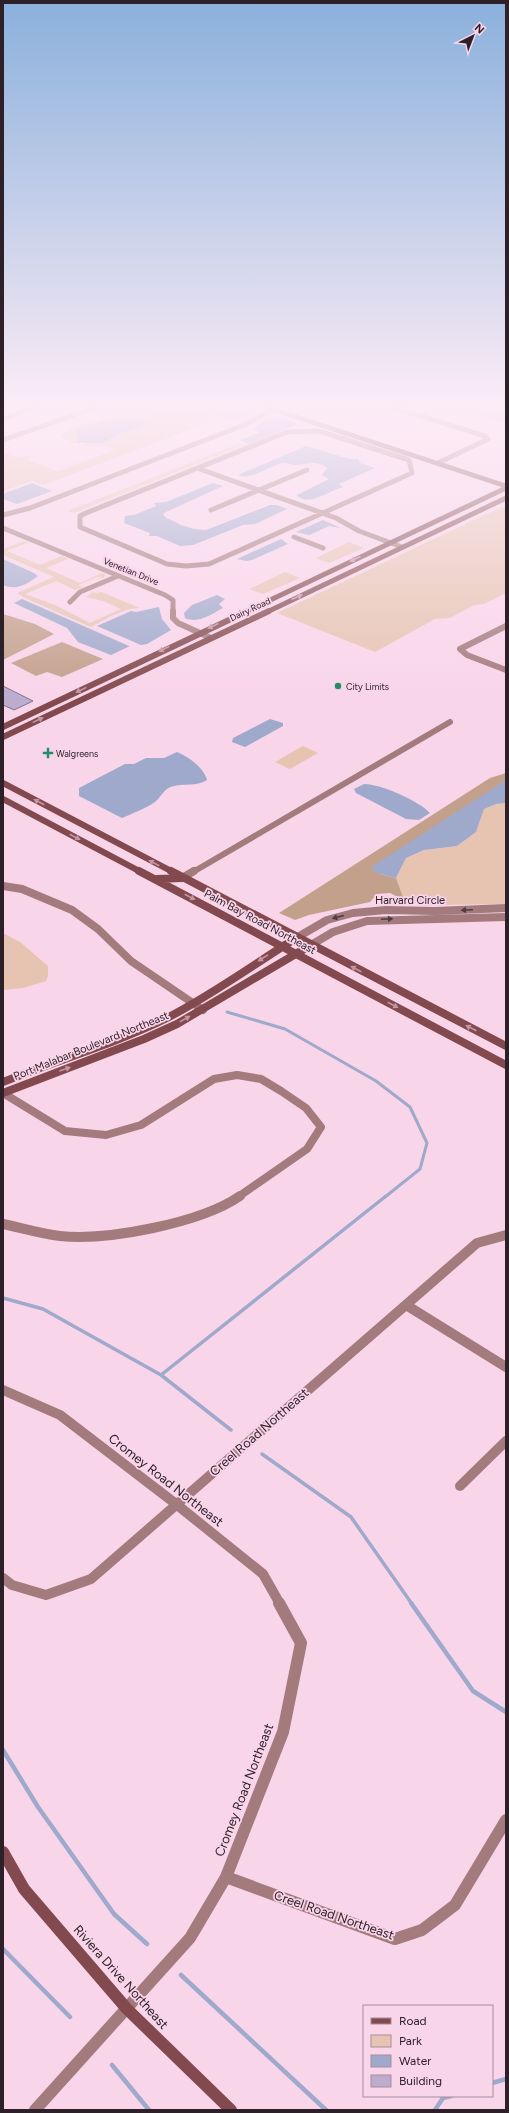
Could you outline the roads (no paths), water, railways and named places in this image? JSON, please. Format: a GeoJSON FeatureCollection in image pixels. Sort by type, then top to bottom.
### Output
{"type":"FeatureCollection","features":[{"type":"Feature","properties":{"kind":"street"},"geometry":{"type":"LineString","coordinates":[[3,515],[44,503]]}},
{"type":"Feature","properties":{"kind":"street"},"geometry":{"type":"LineString","coordinates":[[112,503],[80,516],[80,528],[167,564],[200,565],[213,563],[345,503]]}},
{"type":"Feature","properties":{"kind":"street"},"geometry":{"type":"LineString","coordinates":[[211,510],[228,503]]}},
{"type":"Feature","properties":{"kind":"street"},"geometry":{"type":"LineString","coordinates":[[293,503],[336,518],[359,531],[402,547]]}},
{"type":"Feature","properties":{"kind":"street","name":"Dairy Road"},"geometry":{"type":"LineString","coordinates":[[3,727],[474,503]]}},
{"type":"Feature","properties":{"kind":"street","name":"Dairy Road"},"geometry":{"type":"LineString","coordinates":[[3,737],[496,503]]}},
{"type":"Feature","properties":{"kind":"street","name":"Venetian Drive"},"geometry":{"type":"LineString","coordinates":[[3,528],[165,595],[173,600],[173,618],[178,623],[211,638]]}},
{"type":"Feature","properties":{"kind":"street"},"geometry":{"type":"LineString","coordinates":[[294,538],[323,548]]}},
{"type":"Feature","properties":{"kind":"street"},"geometry":{"type":"LineString","coordinates":[[70,602],[80,592],[118,576]]}},
{"type":"Feature","properties":{"kind":"street"},"geometry":{"type":"LineString","coordinates":[[506,626],[460,649],[466,655],[506,670]]}},
{"type":"Feature","properties":{"kind":"street"},"geometry":{"type":"LineString","coordinates":[[129,666],[154,665]]}},
{"type":"Feature","properties":{"kind":"street"},"geometry":{"type":"LineString","coordinates":[[116,673],[140,671]]}},
{"type":"Feature","properties":{"kind":"street"},"geometry":{"type":"LineString","coordinates":[[154,879],[182,878],[450,722]]}},
{"type":"Feature","properties":{"kind":"street","name":"Palm Bay Road Northeast"},"geometry":{"type":"LineString","coordinates":[[3,783],[296,938],[506,1046]]}},
{"type":"Feature","properties":{"kind":"street","name":"Palm Bay Road Northeast"},"geometry":{"type":"LineString","coordinates":[[3,799],[503,1062]]}},
{"type":"Feature","properties":{"kind":"street"},"geometry":{"type":"LineString","coordinates":[[3,886],[22,889],[72,910],[98,929],[131,961],[203,1010]]}},
{"type":"Feature","properties":{"kind":"street","name":"Harvard Circle"},"geometry":{"type":"LineString","coordinates":[[296,938],[327,920],[353,913],[386,910],[435,911],[506,908]]}},
{"type":"Feature","properties":{"kind":"street","name":"Harvard Circle"},"geometry":{"type":"LineString","coordinates":[[311,945],[333,932],[367,921],[390,919],[478,920],[506,917]]}},
{"type":"Feature","properties":{"kind":"street","name":"Port Malabar Boulevard Northeast"},"geometry":{"type":"LineString","coordinates":[[3,1082],[135,1032],[193,1004],[296,938]]}},
{"type":"Feature","properties":{"kind":"street","name":"Port Malabar Boulevard Northeast"},"geometry":{"type":"LineString","coordinates":[[3,1093],[144,1039],[203,1010],[311,945]]}},
{"type":"Feature","properties":{"kind":"street"},"geometry":{"type":"LineString","coordinates":[[3,1093],[66,1131],[106,1135],[141,1125],[214,1079],[237,1075],[262,1079],[306,1108],[321,1127],[307,1149],[237,1198],[201,1215],[151,1228],[103,1235],[60,1236],[3,1224]]}},
{"type":"Feature","properties":{"kind":"street","name":"Creel Road Northeast"},"geometry":{"type":"LineString","coordinates":[[3,1578],[12,1585],[46,1595],[91,1579],[478,1243],[506,1235]]}},
{"type":"Feature","properties":{"kind":"street"},"geometry":{"type":"LineString","coordinates":[[406,1305],[506,1368]]}},
{"type":"Feature","properties":{"kind":"street","name":"Cromey Road Northeast"},"geometry":{"type":"LineString","coordinates":[[3,1390],[60,1415],[176,1504],[263,1574],[301,1643],[283,1732],[226,1878],[190,1938],[35,2110]]}},
{"type":"Feature","properties":{"kind":"street"},"geometry":{"type":"LineString","coordinates":[[460,1486],[506,1441]]}},
{"type":"Feature","properties":{"kind":"street","name":"Creel Road Northeast"},"geometry":{"type":"LineString","coordinates":[[226,1878],[395,1939],[422,1930],[455,1905],[506,1820]]}},
{"type":"Feature","properties":{"kind":"street","name":"Riviera Drive Northeast"},"geometry":{"type":"LineString","coordinates":[[3,1852],[24,1889],[127,2009],[230,2110]]}},
{"type":"Feature","properties":{"kind":"water"},"geometry":{"type":"Polygon","coordinates":[[[154,503],[187,503],[163,514],[165,517],[181,525],[194,529],[206,530],[270,505],[277,505],[287,509],[255,524],[243,525],[193,545],[180,546],[157,536],[149,536],[150,533],[124,523],[125,516],[134,515],[156,506],[154,503]]]}},
{"type":"Feature","properties":{"kind":"water"},"geometry":{"type":"Polygon","coordinates":[[[323,520],[341,528],[329,526],[309,535],[296,532],[323,520]]]}},
{"type":"Feature","properties":{"kind":"water"},"geometry":{"type":"Polygon","coordinates":[[[281,539],[288,544],[252,560],[246,561],[237,559],[281,539]]]}},
{"type":"Feature","properties":{"kind":"water"},"geometry":{"type":"Polygon","coordinates":[[[3,559],[38,576],[22,586],[8,587],[3,585],[3,559]]]}},
{"type":"Feature","properties":{"kind":"water"},"geometry":{"type":"Polygon","coordinates":[[[217,595],[225,599],[219,604],[223,608],[199,619],[189,620],[185,618],[184,613],[192,605],[217,595]]]}},
{"type":"Feature","properties":{"kind":"water"},"geometry":{"type":"Polygon","coordinates":[[[22,599],[130,646],[111,655],[78,642],[67,628],[14,603],[22,599]]]}},
{"type":"Feature","properties":{"kind":"water"},"geometry":{"type":"Polygon","coordinates":[[[159,607],[162,619],[171,630],[147,644],[141,645],[97,626],[131,611],[136,612],[159,607]]]}},
{"type":"Feature","properties":{"kind":"water"},"geometry":{"type":"Polygon","coordinates":[[[270,719],[283,723],[283,726],[245,747],[232,742],[233,738],[270,719]]]}},
{"type":"Feature","properties":{"kind":"water"},"geometry":{"type":"Polygon","coordinates":[[[177,752],[195,763],[203,771],[207,780],[194,784],[171,787],[165,790],[155,802],[122,818],[79,796],[79,788],[125,764],[134,764],[146,758],[164,758],[177,752]]]}},
{"type":"Feature","properties":{"kind":"water"},"geometry":{"type":"Polygon","coordinates":[[[506,780],[506,803],[496,804],[484,809],[476,832],[457,846],[424,850],[406,858],[396,878],[380,874],[372,870],[373,866],[506,780]]]}},
{"type":"Feature","properties":{"kind":"water"},"geometry":{"type":"Polygon","coordinates":[[[364,784],[380,787],[399,794],[417,803],[430,813],[419,820],[406,819],[356,793],[354,789],[364,784]]]}},
{"type":"Feature","properties":{"kind":"waterway"},"geometry":{"type":"LineString","coordinates":[[227,1012],[285,1029],[376,1081],[410,1107],[427,1143],[420,1169],[385,1197]]}},
{"type":"Feature","properties":{"kind":"waterway"},"geometry":{"type":"LineString","coordinates":[[161,1375],[386,1196]]}},
{"type":"Feature","properties":{"kind":"waterway"},"geometry":{"type":"LineString","coordinates":[[3,1298],[43,1309],[161,1375]]}},
{"type":"Feature","properties":{"kind":"waterway"},"geometry":{"type":"LineString","coordinates":[[161,1375],[231,1430]]}},
{"type":"Feature","properties":{"kind":"waterway"},"geometry":{"type":"LineString","coordinates":[[262,1454],[351,1517],[412,1604]]}},
{"type":"Feature","properties":{"kind":"waterway"},"geometry":{"type":"LineString","coordinates":[[411,1603],[473,1691],[506,1712]]}},
{"type":"Feature","properties":{"kind":"waterway"},"geometry":{"type":"LineString","coordinates":[[3,1750],[38,1807],[114,1914],[147,1944]]}},
{"type":"Feature","properties":{"kind":"waterway"},"geometry":{"type":"LineString","coordinates":[[3,1949],[70,2017]]}},
{"type":"Feature","properties":{"kind":"waterway"},"geometry":{"type":"LineString","coordinates":[[181,1975],[326,2110]]}},
{"type":"Feature","properties":{"kind":"waterway"},"geometry":{"type":"LineString","coordinates":[[112,2065],[149,2110]]}},
{"type":"Feature","properties":{"kind":"waterway"},"geometry":{"type":"LineString","coordinates":[[493,2083],[506,2079]]}},
{"type":"Feature","properties":{"kind":"waterway"},"geometry":{"type":"LineString","coordinates":[[435,2110],[443,2098],[447,2097]]}},
{"type":"Feature","properties":{"kind":"place","name":"City Limits"},"geometry":{"type":"Point","coordinates":[338,686]}},
{"type":"Feature","properties":{"kind":"place","name":"Walgreens"},"geometry":{"type":"Point","coordinates":[48,753]}}]}
